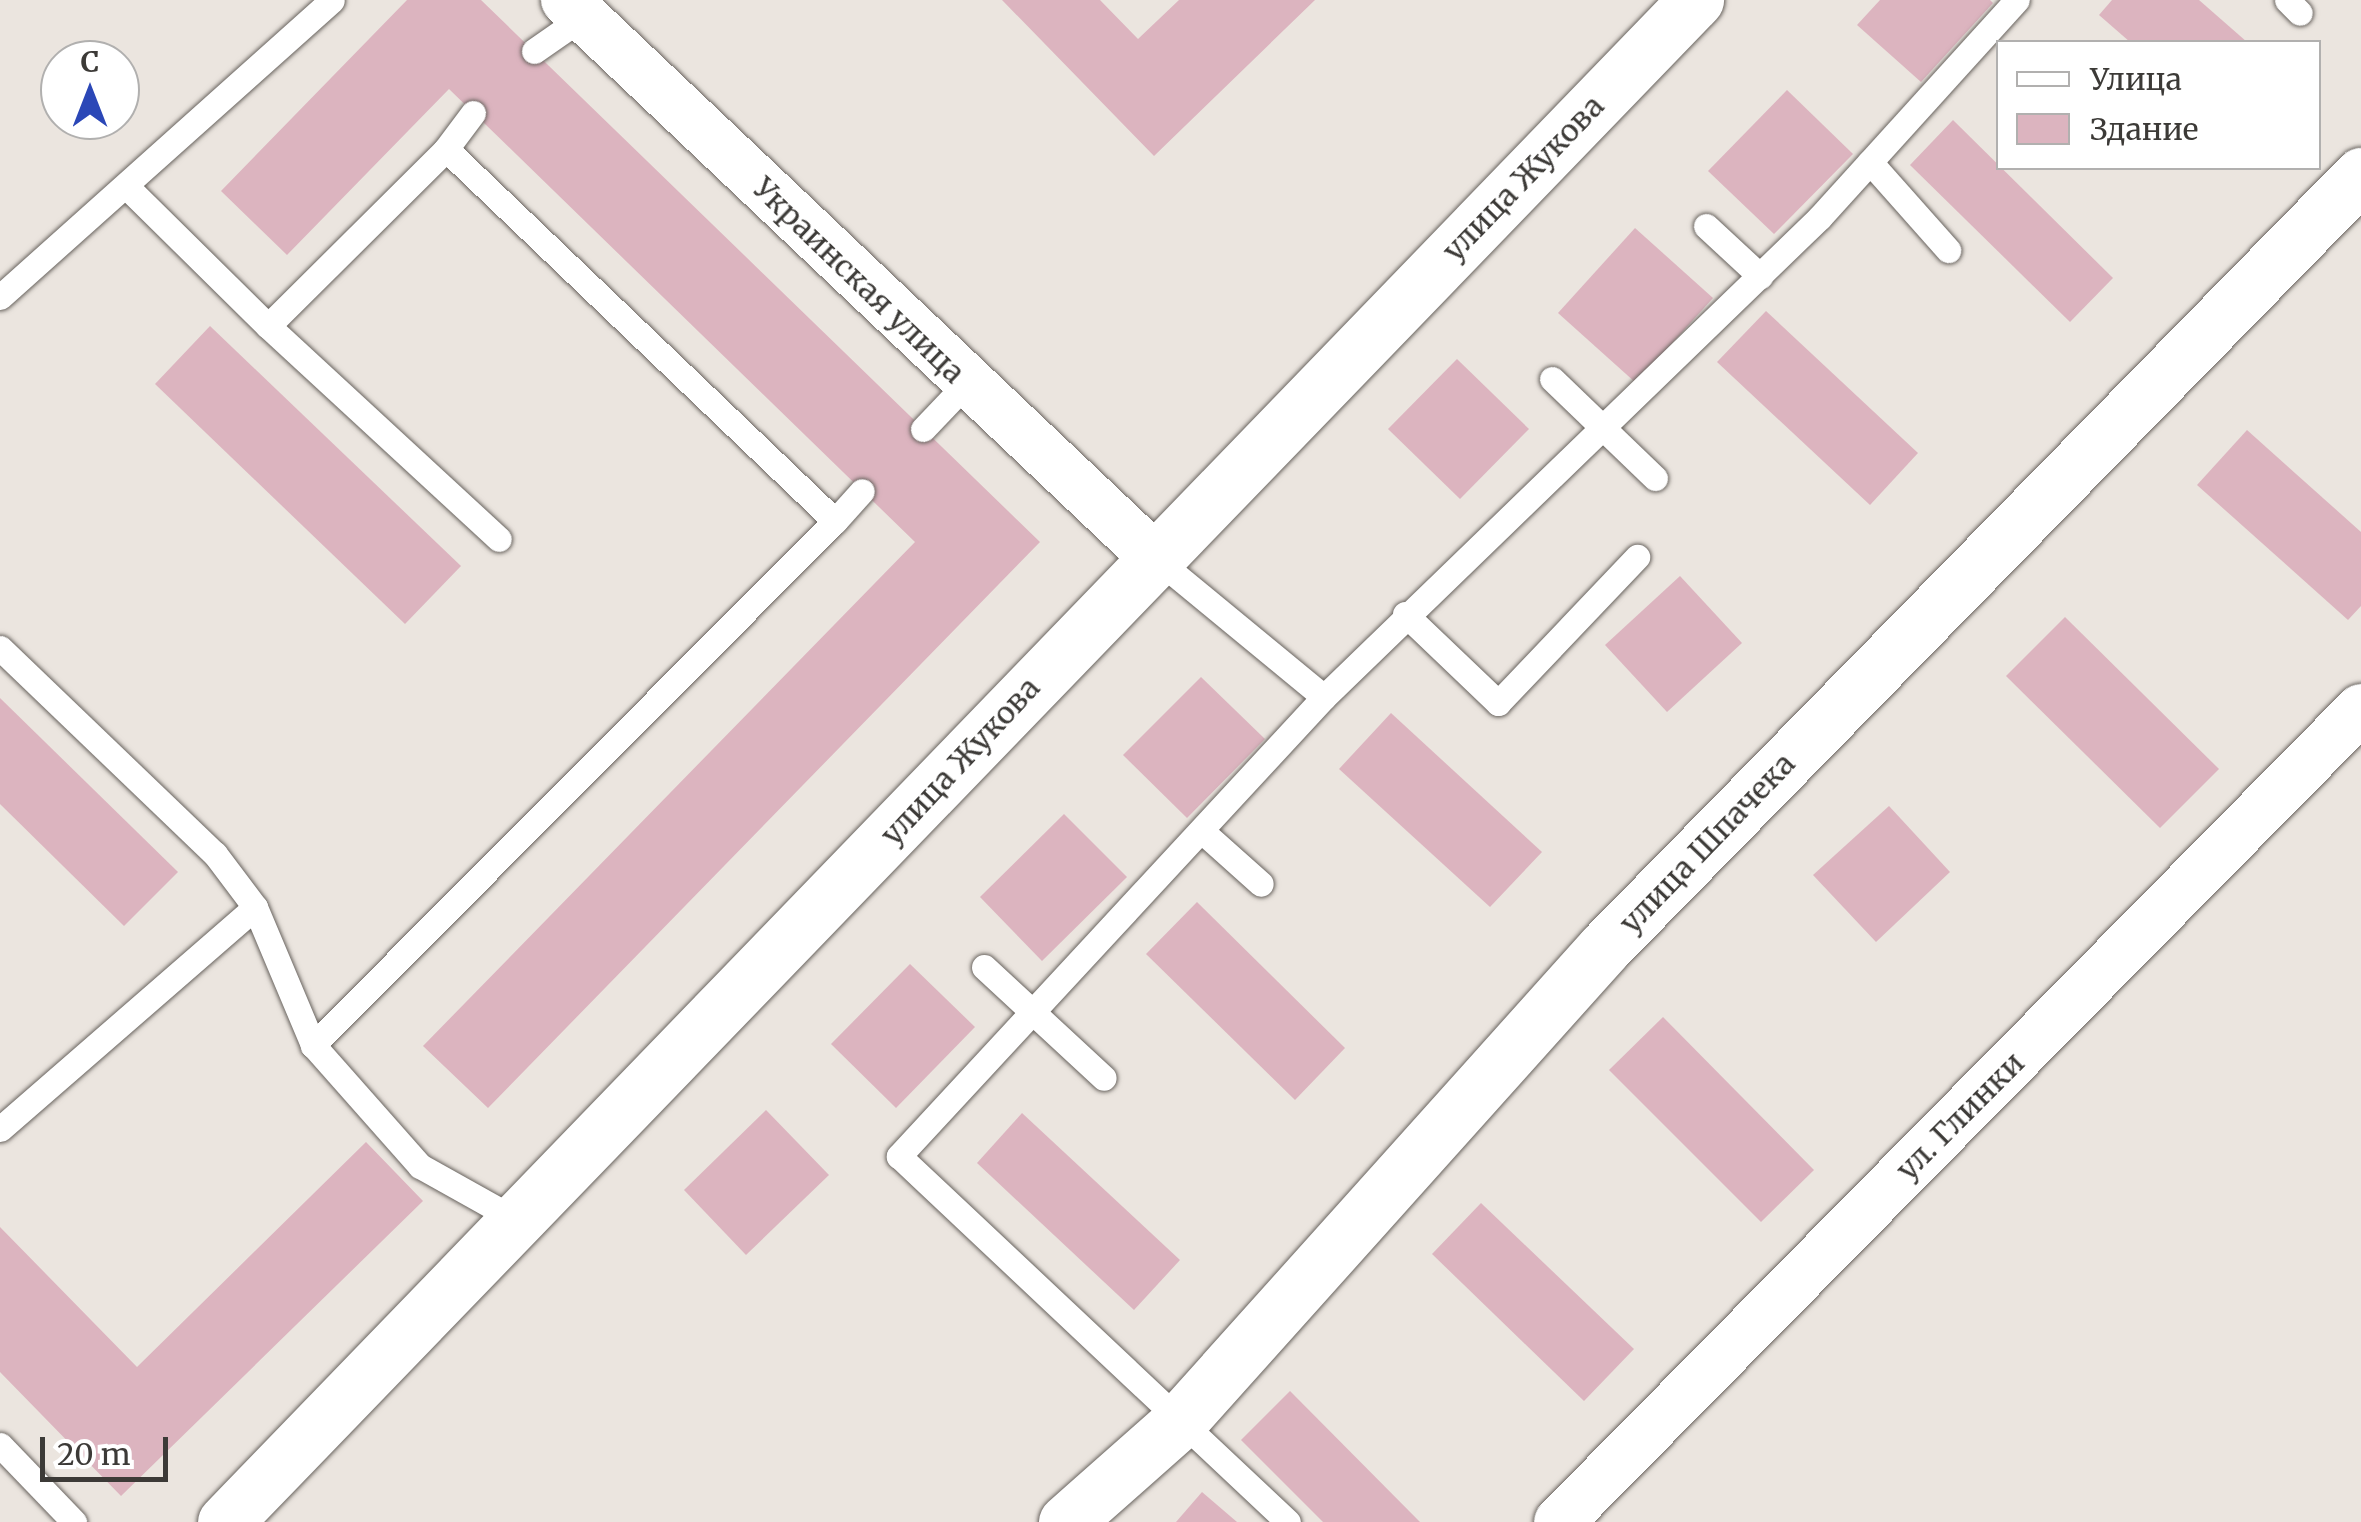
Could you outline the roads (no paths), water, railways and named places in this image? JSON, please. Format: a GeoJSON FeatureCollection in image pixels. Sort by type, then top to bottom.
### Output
{"type":"FeatureCollection","features":[{"type":"Feature","properties":{"kind":"street","name":"улица Жукова"},"geometry":{"type":"LineString","coordinates":[[226,1522],[522,1223],[1154,556],[1696,0]]}},
{"type":"Feature","properties":{"kind":"street","name":"Украинская улица"},"geometry":{"type":"LineString","coordinates":[[574,8],[1154,556]]}},
{"type":"Feature","properties":{"kind":"street","name":"улица Шпачека"},"geometry":{"type":"LineString","coordinates":[[1066,1522],[1178,1422],[1604,948],[2361,175]]}},
{"type":"Feature","properties":{"kind":"street","name":"ул. Глинки"},"geometry":{"type":"LineString","coordinates":[[1559,1522],[2361,709]]}},
{"type":"Feature","properties":{"kind":"lane"},"geometry":{"type":"LineString","coordinates":[[0,298],[332,0]]}},
{"type":"Feature","properties":{"kind":"lane"},"geometry":{"type":"LineString","coordinates":[[1288,1522],[899,1156],[1204,832],[1324,697],[1760,276],[2017,0]]}},
{"type":"Feature","properties":{"kind":"lane"},"geometry":{"type":"LineString","coordinates":[[534,51],[574,8]]}},
{"type":"Feature","properties":{"kind":"lane"},"geometry":{"type":"LineString","coordinates":[[268,326],[446,149],[473,113]]}},
{"type":"Feature","properties":{"kind":"lane"},"geometry":{"type":"LineString","coordinates":[[446,149],[835,520]]}},
{"type":"Feature","properties":{"kind":"lane"},"geometry":{"type":"LineString","coordinates":[[1870,162],[1948,250]]}},
{"type":"Feature","properties":{"kind":"lane"},"geometry":{"type":"LineString","coordinates":[[127,188],[268,326],[499,539]]}},
{"type":"Feature","properties":{"kind":"lane"},"geometry":{"type":"LineString","coordinates":[[1706,226],[1760,276]]}},
{"type":"Feature","properties":{"kind":"lane"},"geometry":{"type":"LineString","coordinates":[[1552,380],[1655,478]]}},
{"type":"Feature","properties":{"kind":"lane"},"geometry":{"type":"LineString","coordinates":[[923,429],[967,383]]}},
{"type":"Feature","properties":{"kind":"lane"},"geometry":{"type":"LineString","coordinates":[[313,1045],[862,491]]}},
{"type":"Feature","properties":{"kind":"lane"},"geometry":{"type":"LineString","coordinates":[[1154,556],[1324,697]]}},
{"type":"Feature","properties":{"kind":"lane"},"geometry":{"type":"LineString","coordinates":[[1406,614],[1498,703],[1637,557]]}},
{"type":"Feature","properties":{"kind":"lane"},"geometry":{"type":"LineString","coordinates":[[0,648],[215,854],[255,906],[313,1045],[420,1166],[522,1223]]}},
{"type":"Feature","properties":{"kind":"lane"},"geometry":{"type":"LineString","coordinates":[[1204,832],[1261,884]]}},
{"type":"Feature","properties":{"kind":"lane"},"geometry":{"type":"LineString","coordinates":[[0,1130],[255,906]]}},
{"type":"Feature","properties":{"kind":"lane"},"geometry":{"type":"LineString","coordinates":[[984,966],[1104,1078]]}},
{"type":"Feature","properties":{"kind":"lane"},"geometry":{"type":"LineString","coordinates":[[0,1445],[74,1522]]}}]}
